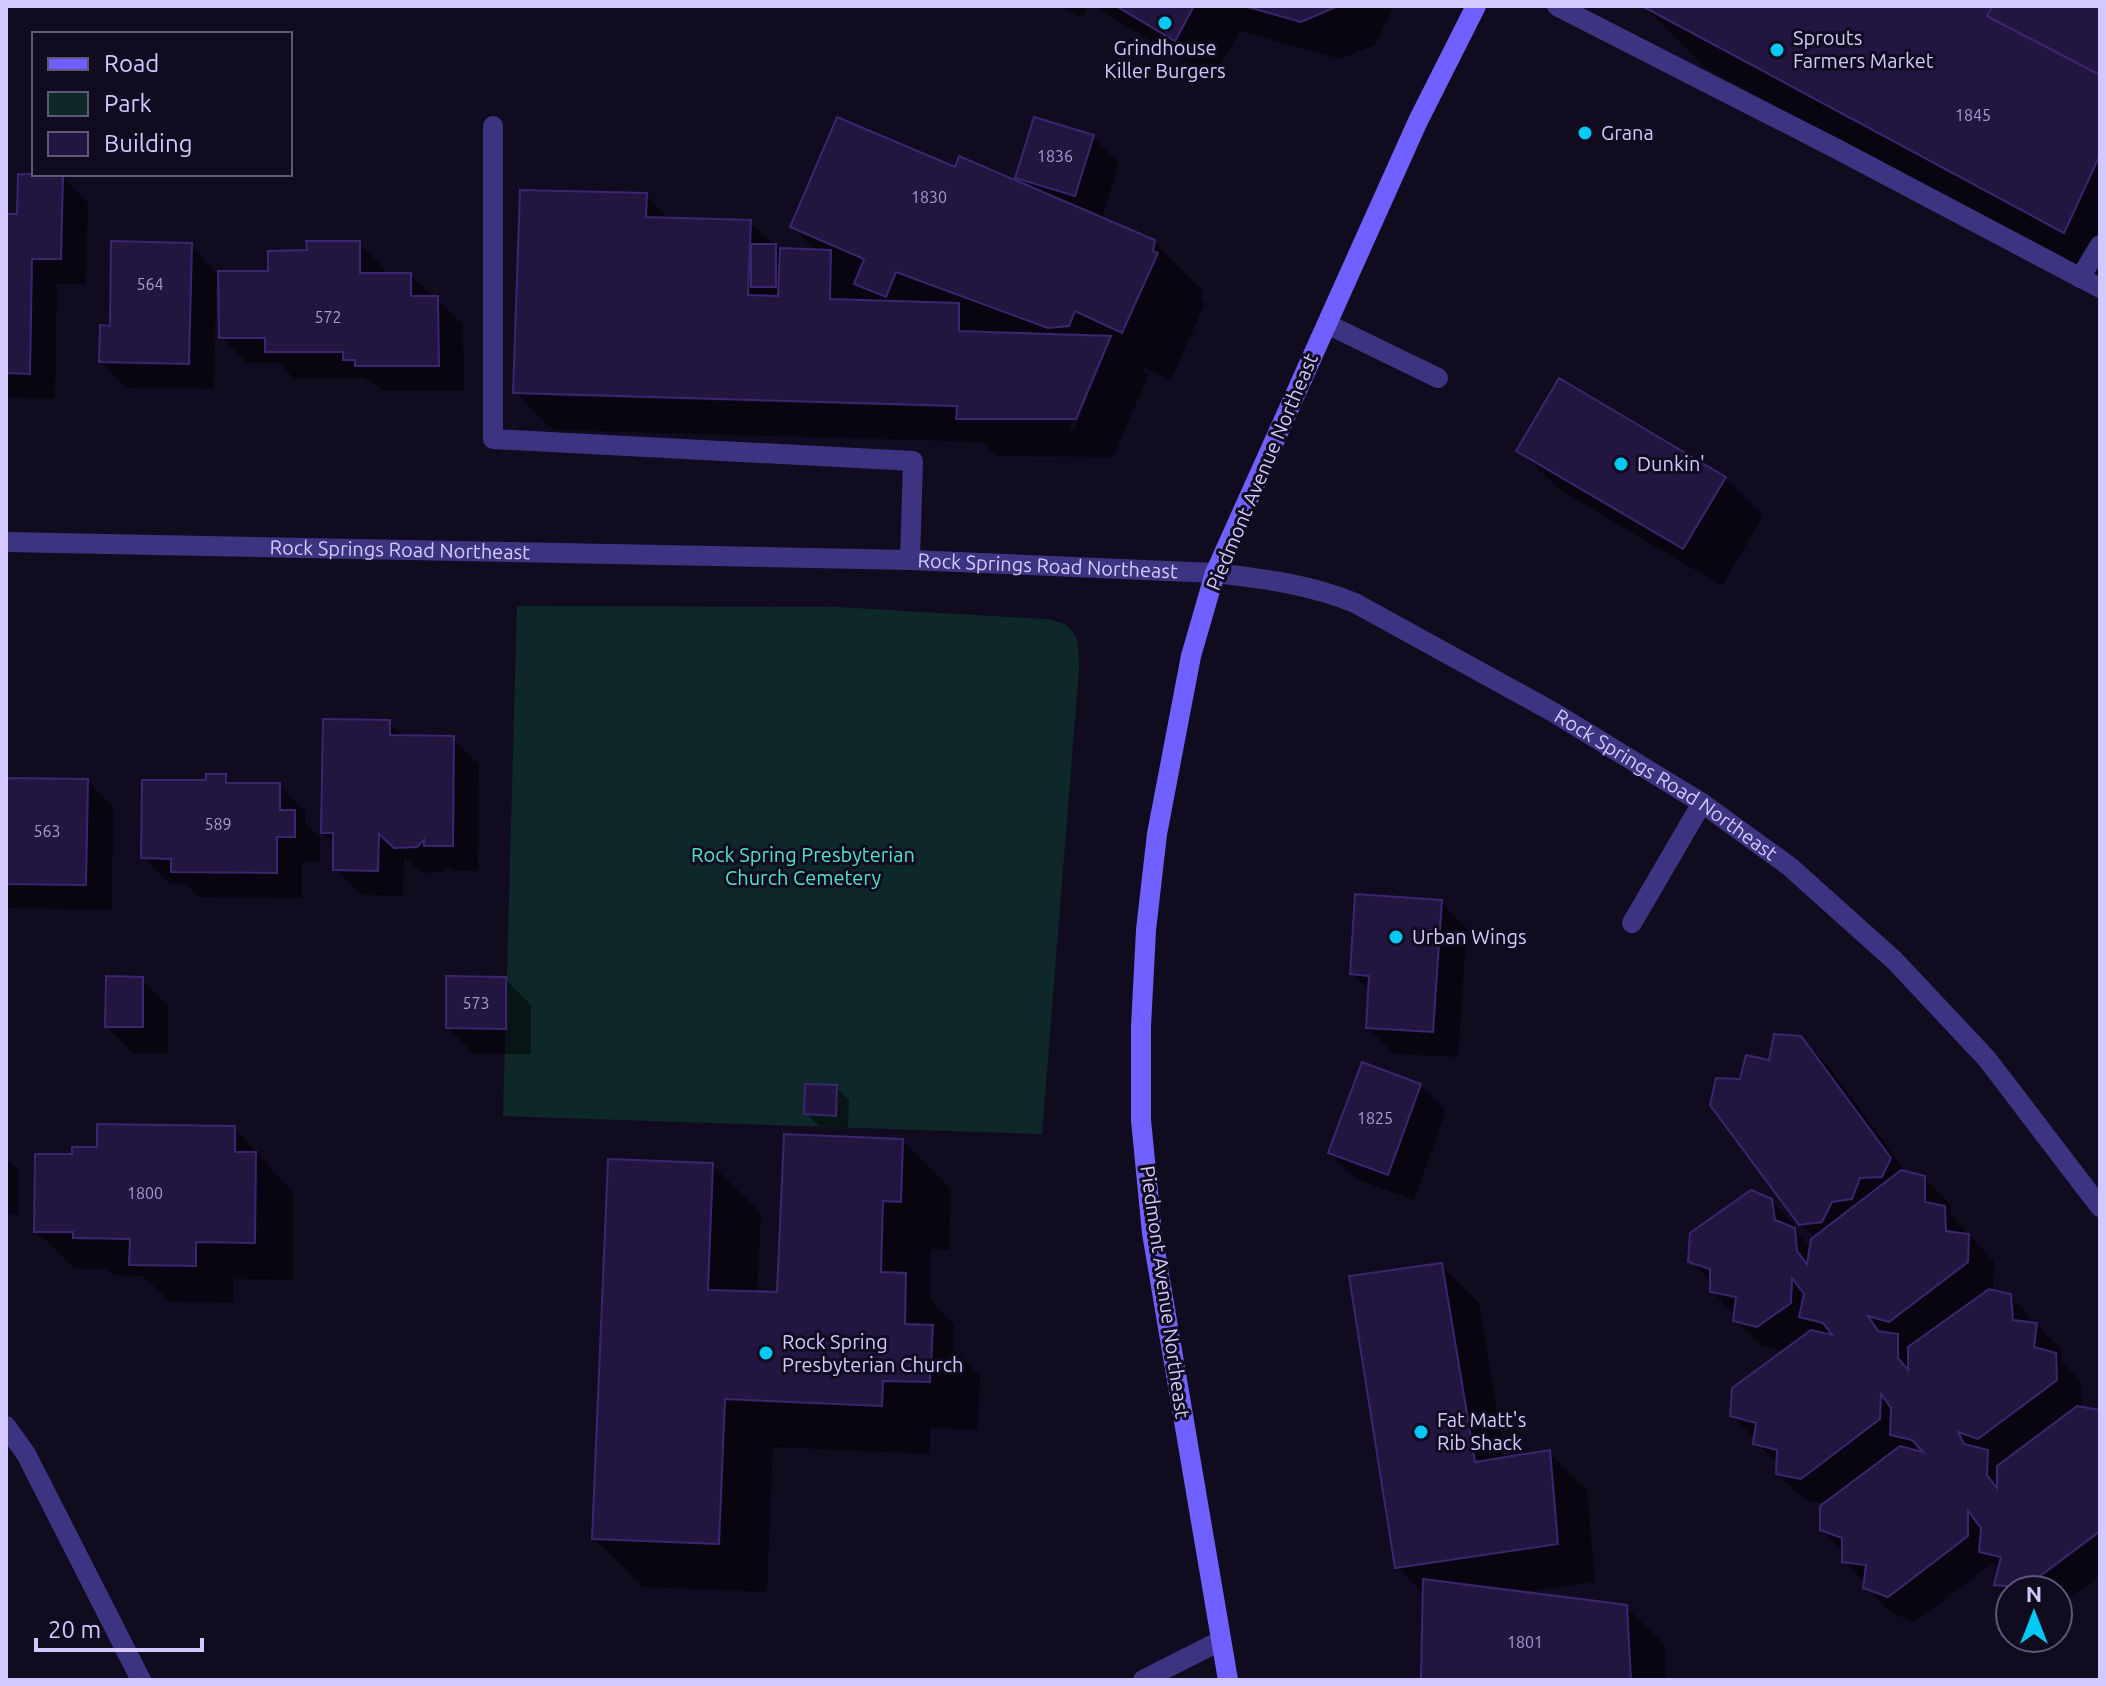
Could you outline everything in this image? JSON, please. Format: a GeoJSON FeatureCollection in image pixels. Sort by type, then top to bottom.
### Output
{"type":"FeatureCollection","features":[{"type":"Feature","properties":{"kind":"main road","name":"Piedmont Avenue Northeast"},"geometry":{"type":"LineString","coordinates":[[1228,1680],[1152,1233],[1141,1120],[1141,1027],[1146,930],[1157,834],[1191,656],[1215,573],[1418,121],[1476,6]]}},
{"type":"Feature","properties":{"kind":"street"},"geometry":{"type":"LineString","coordinates":[[1557,6],[2100,288]]}},
{"type":"Feature","properties":{"kind":"street"},"geometry":{"type":"LineString","coordinates":[[493,126],[493,439],[913,461],[910,560]]}},
{"type":"Feature","properties":{"kind":"street"},"geometry":{"type":"LineString","coordinates":[[2080,278],[2100,245]]}},
{"type":"Feature","properties":{"kind":"street"},"geometry":{"type":"LineString","coordinates":[[1327,324],[1438,378]]}},
{"type":"Feature","properties":{"kind":"street","name":"Rock Springs Road Northeast"},"geometry":{"type":"LineString","coordinates":[[6,542],[910,560],[1215,573],[1294,583],[1325,591],[1355,603],[1553,712],[1702,803],[1789,866],[1895,961],[1987,1059],[2100,1207]]}},
{"type":"Feature","properties":{"kind":"street"},"geometry":{"type":"LineString","coordinates":[[1632,923],[1702,803]]}},
{"type":"Feature","properties":{"kind":"street"},"geometry":{"type":"LineString","coordinates":[[6,1426],[26,1454],[141,1680]]}},
{"type":"Feature","properties":{"kind":"street"},"geometry":{"type":"LineString","coordinates":[[1143,1680],[1220,1641]]}},
{"type":"Feature","properties":{"kind":"green space","name":"Rock Spring Presbyterian Church Cemetery"},"geometry":{"type":"Polygon","coordinates":[[[517,606],[837,607],[1045,619],[1064,624],[1070,629],[1077,641],[1079,669],[1042,1134],[503,1116],[517,606]]]}},
{"type":"Feature","properties":{"kind":"building","name":"Grindhouse Killer Burgers"},"geometry":{"type":"Polygon","coordinates":[[[1116,6],[1194,6],[1175,41],[1116,6]]]}},
{"type":"Feature","properties":{"kind":"building","name":"Grindhouse Killer Burgers"},"geometry":{"type":"Polygon","coordinates":[[[1244,6],[1338,6],[1301,22],[1244,6]]]}},
{"type":"Feature","properties":{"kind":"building"},"geometry":{"type":"Polygon","coordinates":[[[1642,6],[1993,6],[1987,16],[2100,75],[2100,155],[2064,233],[1642,6]]]}},
{"type":"Feature","properties":{"kind":"building"},"geometry":{"type":"Polygon","coordinates":[[[1993,6],[2100,6],[2100,75],[1987,16],[1993,6]]]}},
{"type":"Feature","properties":{"kind":"building"},"geometry":{"type":"Polygon","coordinates":[[[837,117],[955,167],[959,156],[1155,240],[1153,251],[1158,253],[1122,333],[1075,311],[1069,326],[1048,328],[896,272],[886,297],[854,284],[864,259],[790,227],[837,117]]]}},
{"type":"Feature","properties":{"kind":"building"},"geometry":{"type":"Polygon","coordinates":[[[1034,117],[1094,135],[1075,196],[1015,178],[1034,117]]]}},
{"type":"Feature","properties":{"kind":"building"},"geometry":{"type":"Polygon","coordinates":[[[18,174],[63,176],[61,259],[32,259],[30,374],[6,373],[6,214],[17,214],[18,174]]]}},
{"type":"Feature","properties":{"kind":"building"},"geometry":{"type":"Polygon","coordinates":[[[520,190],[647,193],[646,217],[751,220],[748,295],[778,296],[780,248],[831,250],[830,299],[959,303],[959,331],[1111,336],[1076,419],[956,419],[957,406],[513,393],[520,190]]]}},
{"type":"Feature","properties":{"kind":"building"},"geometry":{"type":"Polygon","coordinates":[[[111,241],[192,243],[189,364],[99,362],[100,325],[110,326],[111,241]]]}},
{"type":"Feature","properties":{"kind":"building"},"geometry":{"type":"Polygon","coordinates":[[[306,241],[360,241],[360,273],[411,273],[411,296],[438,296],[439,366],[355,366],[355,360],[343,360],[343,352],[265,352],[265,338],[219,338],[218,271],[268,271],[268,251],[307,250],[306,241]]]}},
{"type":"Feature","properties":{"kind":"building"},"geometry":{"type":"Polygon","coordinates":[[[751,244],[776,244],[776,287],[751,287],[751,244]]]}},
{"type":"Feature","properties":{"kind":"building","name":"Dunkin'"},"geometry":{"type":"Polygon","coordinates":[[[1559,378],[1726,477],[1683,549],[1516,451],[1559,378]]]}},
{"type":"Feature","properties":{"kind":"building"},"geometry":{"type":"Polygon","coordinates":[[[323,719],[390,720],[390,735],[454,736],[453,846],[424,846],[424,840],[417,847],[394,848],[379,834],[378,871],[333,870],[333,833],[321,833],[323,719]]]}},
{"type":"Feature","properties":{"kind":"building"},"geometry":{"type":"Polygon","coordinates":[[[206,774],[226,774],[226,783],[280,783],[280,810],[295,810],[295,837],[277,837],[277,873],[171,872],[171,859],[141,858],[142,780],[206,780],[206,774]]]}},
{"type":"Feature","properties":{"kind":"building"},"geometry":{"type":"Polygon","coordinates":[[[6,778],[88,779],[86,885],[6,884],[6,778]]]}},
{"type":"Feature","properties":{"kind":"building","name":"Urban Wings"},"geometry":{"type":"Polygon","coordinates":[[[1355,894],[1442,900],[1433,1032],[1366,1028],[1369,976],[1350,974],[1355,894]]]}},
{"type":"Feature","properties":{"kind":"building"},"geometry":{"type":"Polygon","coordinates":[[[106,976],[143,977],[143,1027],[105,1027],[106,976]]]}},
{"type":"Feature","properties":{"kind":"building"},"geometry":{"type":"Polygon","coordinates":[[[446,976],[506,977],[506,1029],[446,1028],[446,976]]]}},
{"type":"Feature","properties":{"kind":"building"},"geometry":{"type":"Polygon","coordinates":[[[1774,1034],[1801,1036],[1891,1158],[1882,1177],[1860,1178],[1852,1199],[1832,1202],[1822,1222],[1799,1225],[1710,1105],[1716,1078],[1740,1079],[1746,1055],[1769,1060],[1774,1034]]]}},
{"type":"Feature","properties":{"kind":"building"},"geometry":{"type":"Polygon","coordinates":[[[1362,1062],[1421,1084],[1388,1175],[1328,1153],[1362,1062]]]}},
{"type":"Feature","properties":{"kind":"building"},"geometry":{"type":"Polygon","coordinates":[[[805,1084],[837,1085],[836,1116],[804,1114],[805,1084]]]}},
{"type":"Feature","properties":{"kind":"building"},"geometry":{"type":"Polygon","coordinates":[[[97,1124],[235,1126],[235,1152],[256,1152],[255,1243],[196,1242],[196,1266],[129,1265],[130,1239],[73,1238],[73,1232],[34,1232],[35,1154],[72,1154],[72,1147],[97,1147],[97,1124]]]}},
{"type":"Feature","properties":{"kind":"building","name":"Rock Spring Presbyterian Church"},"geometry":{"type":"Polygon","coordinates":[[[784,1134],[903,1139],[901,1202],[883,1201],[881,1272],[906,1273],[905,1324],[933,1325],[930,1382],[883,1381],[882,1406],[725,1399],[719,1544],[592,1539],[608,1159],[713,1163],[708,1290],[777,1292],[784,1134]]]}},
{"type":"Feature","properties":{"kind":"building"},"geometry":{"type":"Polygon","coordinates":[[[1901,1170],[1925,1176],[1925,1202],[1945,1206],[1946,1231],[1969,1234],[1968,1262],[1889,1322],[1868,1316],[1878,1331],[1898,1334],[1898,1358],[1908,1370],[1908,1347],[1989,1289],[2011,1294],[2013,1320],[2037,1323],[2034,1347],[2056,1353],[2057,1380],[1978,1439],[1958,1432],[1964,1444],[1988,1450],[1987,1475],[1997,1488],[1997,1466],[2077,1406],[2100,1410],[2100,1531],[2043,1574],[1997,1574],[2001,1557],[1979,1552],[1981,1528],[1968,1511],[1968,1536],[1888,1597],[1863,1588],[1866,1565],[1842,1562],[1842,1538],[1820,1530],[1820,1506],[1900,1446],[1923,1452],[1912,1440],[1890,1435],[1891,1408],[1881,1394],[1880,1419],[1801,1479],[1776,1474],[1777,1450],[1753,1444],[1756,1423],[1730,1416],[1732,1388],[1811,1330],[1832,1335],[1823,1323],[1799,1317],[1804,1294],[1792,1278],[1791,1303],[1757,1327],[1733,1321],[1736,1297],[1710,1292],[1710,1269],[1688,1262],[1690,1233],[1751,1190],[1772,1199],[1775,1220],[1795,1228],[1797,1251],[1807,1264],[1811,1239],[1901,1170]]]}},
{"type":"Feature","properties":{"kind":"building","name":"Fat Matt's Rib Shack"},"geometry":{"type":"Polygon","coordinates":[[[1442,1263],[1475,1462],[1550,1450],[1558,1544],[1395,1568],[1349,1276],[1442,1263]]]}},
{"type":"Feature","properties":{"kind":"building"},"geometry":{"type":"Polygon","coordinates":[[[1423,1579],[1627,1605],[1631,1680],[1421,1680],[1423,1579]]]}},
{"type":"Feature","properties":{"kind":"place","name":"Grindhouse Killer Burgers"},"geometry":{"type":"Point","coordinates":[1165,23]}},
{"type":"Feature","properties":{"kind":"place","name":"Sprouts Farmers Market"},"geometry":{"type":"Point","coordinates":[1777,50]}},
{"type":"Feature","properties":{"kind":"place","name":"Grana"},"geometry":{"type":"Point","coordinates":[1585,133]}},
{"type":"Feature","properties":{"kind":"place","name":"Dunkin'"},"geometry":{"type":"Point","coordinates":[1621,464]}},
{"type":"Feature","properties":{"kind":"place","name":"Urban Wings"},"geometry":{"type":"Point","coordinates":[1396,937]}},
{"type":"Feature","properties":{"kind":"place","name":"Rock Spring Presbyterian Church"},"geometry":{"type":"Point","coordinates":[766,1353]}},
{"type":"Feature","properties":{"kind":"place","name":"Fat Matt's Rib Shack"},"geometry":{"type":"Point","coordinates":[1421,1432]}}]}
